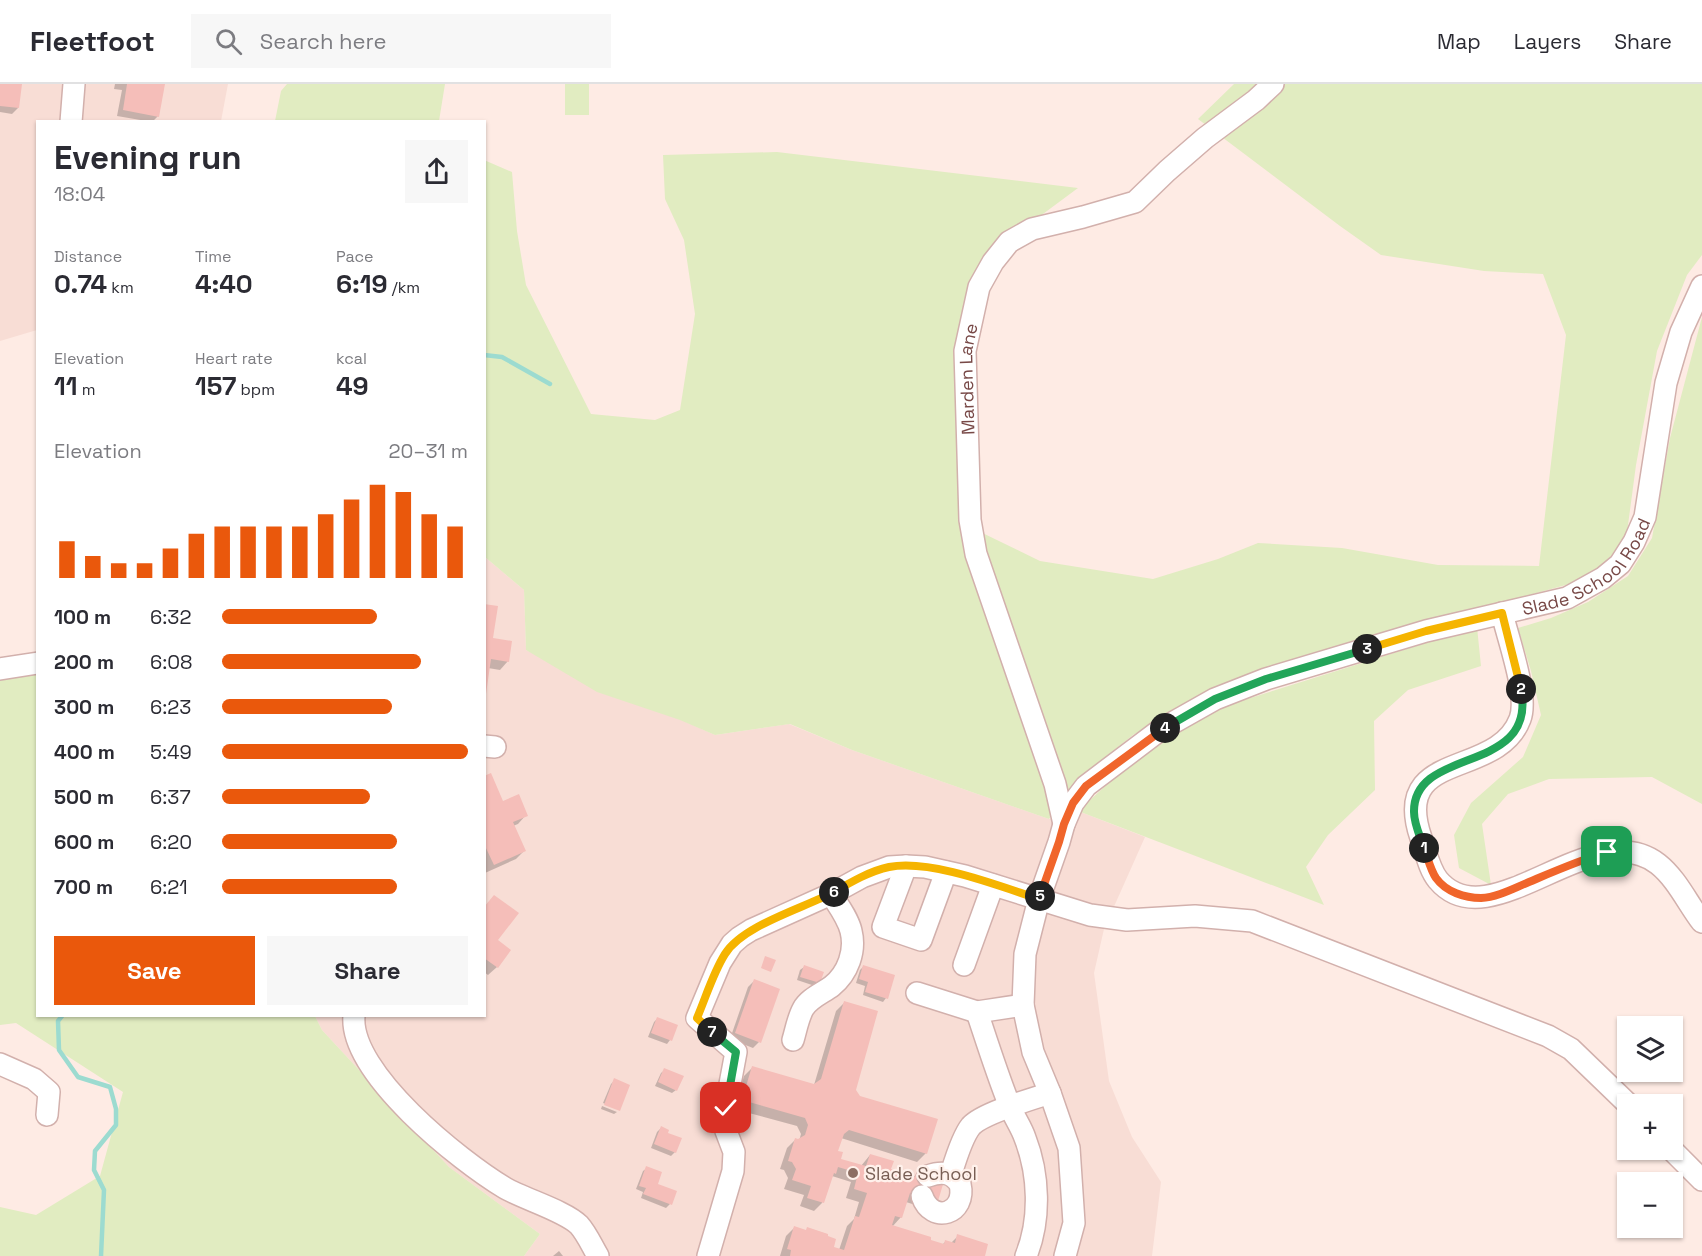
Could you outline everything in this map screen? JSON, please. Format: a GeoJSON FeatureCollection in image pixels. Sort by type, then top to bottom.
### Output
{"type":"FeatureCollection","features":[{"type":"Feature","properties":{"kind":"street"},"geometry":{"type":"LineString","coordinates":[[71,120],[74,84]]}},
{"type":"Feature","properties":{"kind":"street","name":"Marden Lane"},"geometry":{"type":"LineString","coordinates":[[1064,824],[1055,784],[976,554],[970,520],[965,351],[979,287],[993,262],[1009,242],[1032,229],[1135,202],[1198,145],[1273,84]]}},
{"type":"Feature","properties":{"kind":"street","name":"Slade School Road"},"geometry":{"type":"LineString","coordinates":[[1065,1256],[1074,1223],[1070,1149],[1033,1052],[1023,1005],[1025,954],[1039,899],[1073,803],[1086,786],[1160,730],[1215,699],[1266,679],[1415,634],[1567,598],[1603,578],[1620,564],[1634,542],[1645,517],[1666,383],[1681,332],[1702,286]]}},
{"type":"Feature","properties":{"kind":"street"},"geometry":{"type":"LineString","coordinates":[[1502,613],[1522,692],[1521,718],[1505,742],[1492,751],[1445,769],[1427,781],[1419,793],[1415,802],[1414,814],[1437,879],[1456,894],[1482,898],[1504,893],[1587,858],[1607,852],[1627,853],[1644,857],[1658,864],[1675,882],[1702,922]]}},
{"type":"Feature","properties":{"kind":"street"},"geometry":{"type":"LineString","coordinates":[[0,669],[36,663]]}},
{"type":"Feature","properties":{"kind":"street"},"geometry":{"type":"LineString","coordinates":[[906,866],[883,927],[921,940],[946,872]]}},
{"type":"Feature","properties":{"kind":"street"},"geometry":{"type":"LineString","coordinates":[[708,1256],[733,1172],[734,1152],[726,1131],[724,1116],[736,1052],[697,1018],[720,963],[732,944],[752,930],[831,894],[862,877],[889,867],[925,867],[946,872],[1090,915],[1127,920],[1195,916],[1252,921],[1548,1036],[1571,1049],[1618,1094]]}},
{"type":"Feature","properties":{"kind":"street"},"geometry":{"type":"LineString","coordinates":[[964,965],[993,885]]}},
{"type":"Feature","properties":{"kind":"street"},"geometry":{"type":"LineString","coordinates":[[793,1040],[804,1008],[844,974],[851,957],[853,943],[851,929],[831,894]]}},
{"type":"Feature","properties":{"kind":"street"},"geometry":{"type":"LineString","coordinates":[[918,993],[977,1012],[1023,1005]]}},
{"type":"Feature","properties":{"kind":"street"},"geometry":{"type":"LineString","coordinates":[[977,1012],[1010,1107],[1025,1137],[1036,1188],[1036,1214],[1032,1241],[1026,1256]]}},
{"type":"Feature","properties":{"kind":"street"},"geometry":{"type":"LineString","coordinates":[[337,1017],[356,1039],[372,1067],[399,1103],[469,1165],[507,1189],[578,1224],[598,1256]]}},
{"type":"Feature","properties":{"kind":"street"},"geometry":{"type":"LineString","coordinates":[[354,1017],[356,1039]]}},
{"type":"Feature","properties":{"kind":"street"},"geometry":{"type":"LineString","coordinates":[[0,1064],[34,1079],[49,1092],[46,1115]]}},
{"type":"Feature","properties":{"kind":"street"},"geometry":{"type":"LineString","coordinates":[[951,1174],[958,1151],[972,1126],[991,1114],[1050,1093]]}},
{"type":"Feature","properties":{"kind":"street"},"geometry":{"type":"LineString","coordinates":[[1682,1160],[1702,1180]]}},
{"type":"Feature","properties":{"kind":"street"},"geometry":{"type":"LineString","coordinates":[[937,1173],[951,1174],[960,1184],[962,1198],[954,1209],[948,1212],[935,1212],[925,1204],[925,1186],[937,1173]]}},
{"type":"Feature","properties":{"kind":"shaded area"},"geometry":{"type":"Polygon","coordinates":[[[0,84],[228,84],[221,120],[36,120],[36,330],[0,341],[0,84]]]}},
{"type":"Feature","properties":{"kind":"shaded area"},"geometry":{"type":"Polygon","coordinates":[[[486,558],[524,590],[526,650],[715,735],[789,724],[852,750],[1049,819],[1078,811],[1145,837],[1104,929],[1094,973],[1109,1081],[1132,1137],[1161,1182],[1152,1256],[524,1256],[540,1234],[449,1167],[322,1030],[316,1017],[486,1017],[486,558]]]}},
{"type":"Feature","properties":{"kind":"green space"},"geometry":{"type":"Polygon","coordinates":[[[287,84],[445,84],[439,120],[275,120],[281,91],[287,84]]]}},
{"type":"Feature","properties":{"kind":"green space"},"geometry":{"type":"Polygon","coordinates":[[[565,84],[589,84],[589,115],[565,115],[565,84]]]}},
{"type":"Feature","properties":{"kind":"green space"},"geometry":{"type":"Polygon","coordinates":[[[1234,84],[1702,84],[1702,255],[1687,275],[1657,351],[1636,465],[1626,540],[1599,569],[1573,583],[1331,650],[1201,696],[1133,735],[1077,780],[1049,819],[852,750],[790,724],[715,735],[680,720],[597,692],[526,650],[524,590],[486,558],[486,161],[512,172],[517,231],[526,285],[591,414],[655,420],[680,410],[695,314],[684,240],[665,199],[663,155],[777,152],[1078,188],[1020,231],[983,290],[965,351],[966,525],[1040,561],[1153,579],[1218,559],[1258,543],[1342,548],[1438,565],[1539,566],[1566,335],[1543,274],[1484,271],[1381,255],[1198,119],[1234,84]]]}},
{"type":"Feature","properties":{"kind":"green space"},"geometry":{"type":"Polygon","coordinates":[[[1702,317],[1702,804],[1652,777],[1549,779],[1508,794],[1482,824],[1491,885],[1459,868],[1454,835],[1471,803],[1523,757],[1541,715],[1518,628],[1551,618],[1588,602],[1628,576],[1652,538],[1670,438],[1702,317]]]}},
{"type":"Feature","properties":{"kind":"green space"},"geometry":{"type":"Polygon","coordinates":[[[1477,627],[1481,666],[1408,690],[1374,721],[1375,790],[1328,835],[1306,867],[1324,905],[1078,811],[1125,768],[1212,710],[1477,627]]]}},
{"type":"Feature","properties":{"kind":"green space"},"geometry":{"type":"Polygon","coordinates":[[[36,673],[36,1017],[316,1017],[322,1030],[449,1167],[540,1234],[524,1256],[0,1256],[0,1207],[36,1215],[100,1176],[123,1092],[16,1023],[0,1025],[0,678],[36,673]]]}},
{"type":"Feature","properties":{"kind":"building"},"geometry":{"type":"Polygon","coordinates":[[[0,84],[22,84],[19,108],[0,106],[0,84]]]}},
{"type":"Feature","properties":{"kind":"building"},"geometry":{"type":"Polygon","coordinates":[[[127,84],[165,84],[159,117],[123,110],[127,84]]]}},
{"type":"Feature","properties":{"kind":"building"},"geometry":{"type":"Polygon","coordinates":[[[486,604],[498,606],[493,638],[512,641],[509,662],[491,659],[486,694],[486,604]]]}},
{"type":"Feature","properties":{"kind":"building"},"geometry":{"type":"Polygon","coordinates":[[[491,773],[503,801],[519,794],[528,816],[513,822],[526,851],[494,865],[486,848],[486,775],[491,773]]]}},
{"type":"Feature","properties":{"kind":"building"},"geometry":{"type":"Polygon","coordinates":[[[494,895],[519,913],[498,940],[511,950],[498,968],[486,959],[486,905],[494,895]]]}},
{"type":"Feature","properties":{"kind":"building"},"geometry":{"type":"Polygon","coordinates":[[[765,956],[776,960],[771,972],[761,968],[765,956]]]}},
{"type":"Feature","properties":{"kind":"building"},"geometry":{"type":"Polygon","coordinates":[[[804,965],[824,972],[820,983],[800,977],[804,965]]]}},
{"type":"Feature","properties":{"kind":"building"},"geometry":{"type":"Polygon","coordinates":[[[863,965],[895,975],[888,999],[865,992],[868,982],[859,979],[863,965]]]}},
{"type":"Feature","properties":{"kind":"building"},"geometry":{"type":"Polygon","coordinates":[[[754,979],[780,989],[761,1043],[735,1033],[754,979]]]}},
{"type":"Feature","properties":{"kind":"building"},"geometry":{"type":"Polygon","coordinates":[[[844,1001],[878,1011],[856,1090],[860,1096],[938,1119],[927,1154],[849,1130],[844,1134],[838,1151],[843,1152],[841,1159],[866,1166],[870,1154],[894,1161],[891,1169],[915,1177],[916,1173],[944,1181],[938,1201],[910,1193],[902,1218],[895,1216],[892,1225],[931,1237],[931,1240],[944,1244],[945,1240],[955,1243],[957,1234],[988,1244],[985,1256],[790,1256],[791,1250],[787,1249],[794,1226],[806,1230],[807,1227],[828,1234],[836,1239],[834,1247],[844,1250],[855,1216],[859,1217],[867,1193],[854,1189],[858,1173],[838,1167],[824,1203],[807,1198],[811,1186],[792,1180],[796,1169],[792,1162],[788,1161],[795,1138],[798,1139],[805,1135],[808,1125],[805,1118],[742,1100],[752,1066],[814,1084],[821,1079],[844,1001]]]}},
{"type":"Feature","properties":{"kind":"building"},"geometry":{"type":"Polygon","coordinates":[[[657,1017],[678,1025],[672,1041],[651,1033],[657,1017]]]}},
{"type":"Feature","properties":{"kind":"building"},"geometry":{"type":"Polygon","coordinates":[[[664,1068],[684,1076],[677,1091],[658,1082],[664,1068]]]}},
{"type":"Feature","properties":{"kind":"building"},"geometry":{"type":"Polygon","coordinates":[[[614,1078],[630,1085],[620,1111],[604,1105],[614,1078]]]}},
{"type":"Feature","properties":{"kind":"building"},"geometry":{"type":"Polygon","coordinates":[[[661,1126],[669,1130],[668,1133],[682,1138],[676,1153],[654,1144],[661,1126]]]}},
{"type":"Feature","properties":{"kind":"building"},"geometry":{"type":"Polygon","coordinates":[[[646,1166],[662,1172],[658,1184],[677,1191],[672,1205],[643,1194],[646,1188],[639,1186],[646,1166]]]}},
{"type":"Feature","properties":{"kind":"waterway"},"geometry":{"type":"LineString","coordinates":[[486,355],[502,357],[550,384]]}},
{"type":"Feature","properties":{"kind":"waterway"},"geometry":{"type":"LineString","coordinates":[[61,1017],[58,1021],[59,1050],[78,1077],[110,1087],[116,1109],[116,1125],[95,1151],[94,1170],[104,1190],[101,1256]]}},
{"type":"Feature","properties":{"kind":"place","name":"Slade School"},"geometry":{"type":"Point","coordinates":[853,1173]}},
{"type":"Feature","properties":{"kind":"route"},"geometry":{"type":"LineString","coordinates":[[726,1108],[736,1052],[697,1018],[725,953],[740,937],[862,877],[889,867],[925,867],[965,876],[1039,899],[1073,803],[1086,786],[1160,730],[1215,699],[1266,679],[1426,631],[1502,613],[1522,692],[1523,706],[1521,718],[1505,742],[1492,751],[1445,769],[1427,781],[1419,793],[1415,802],[1414,814],[1431,868],[1437,879],[1456,894],[1482,898],[1504,893],[1587,858],[1607,852]]}}]}
